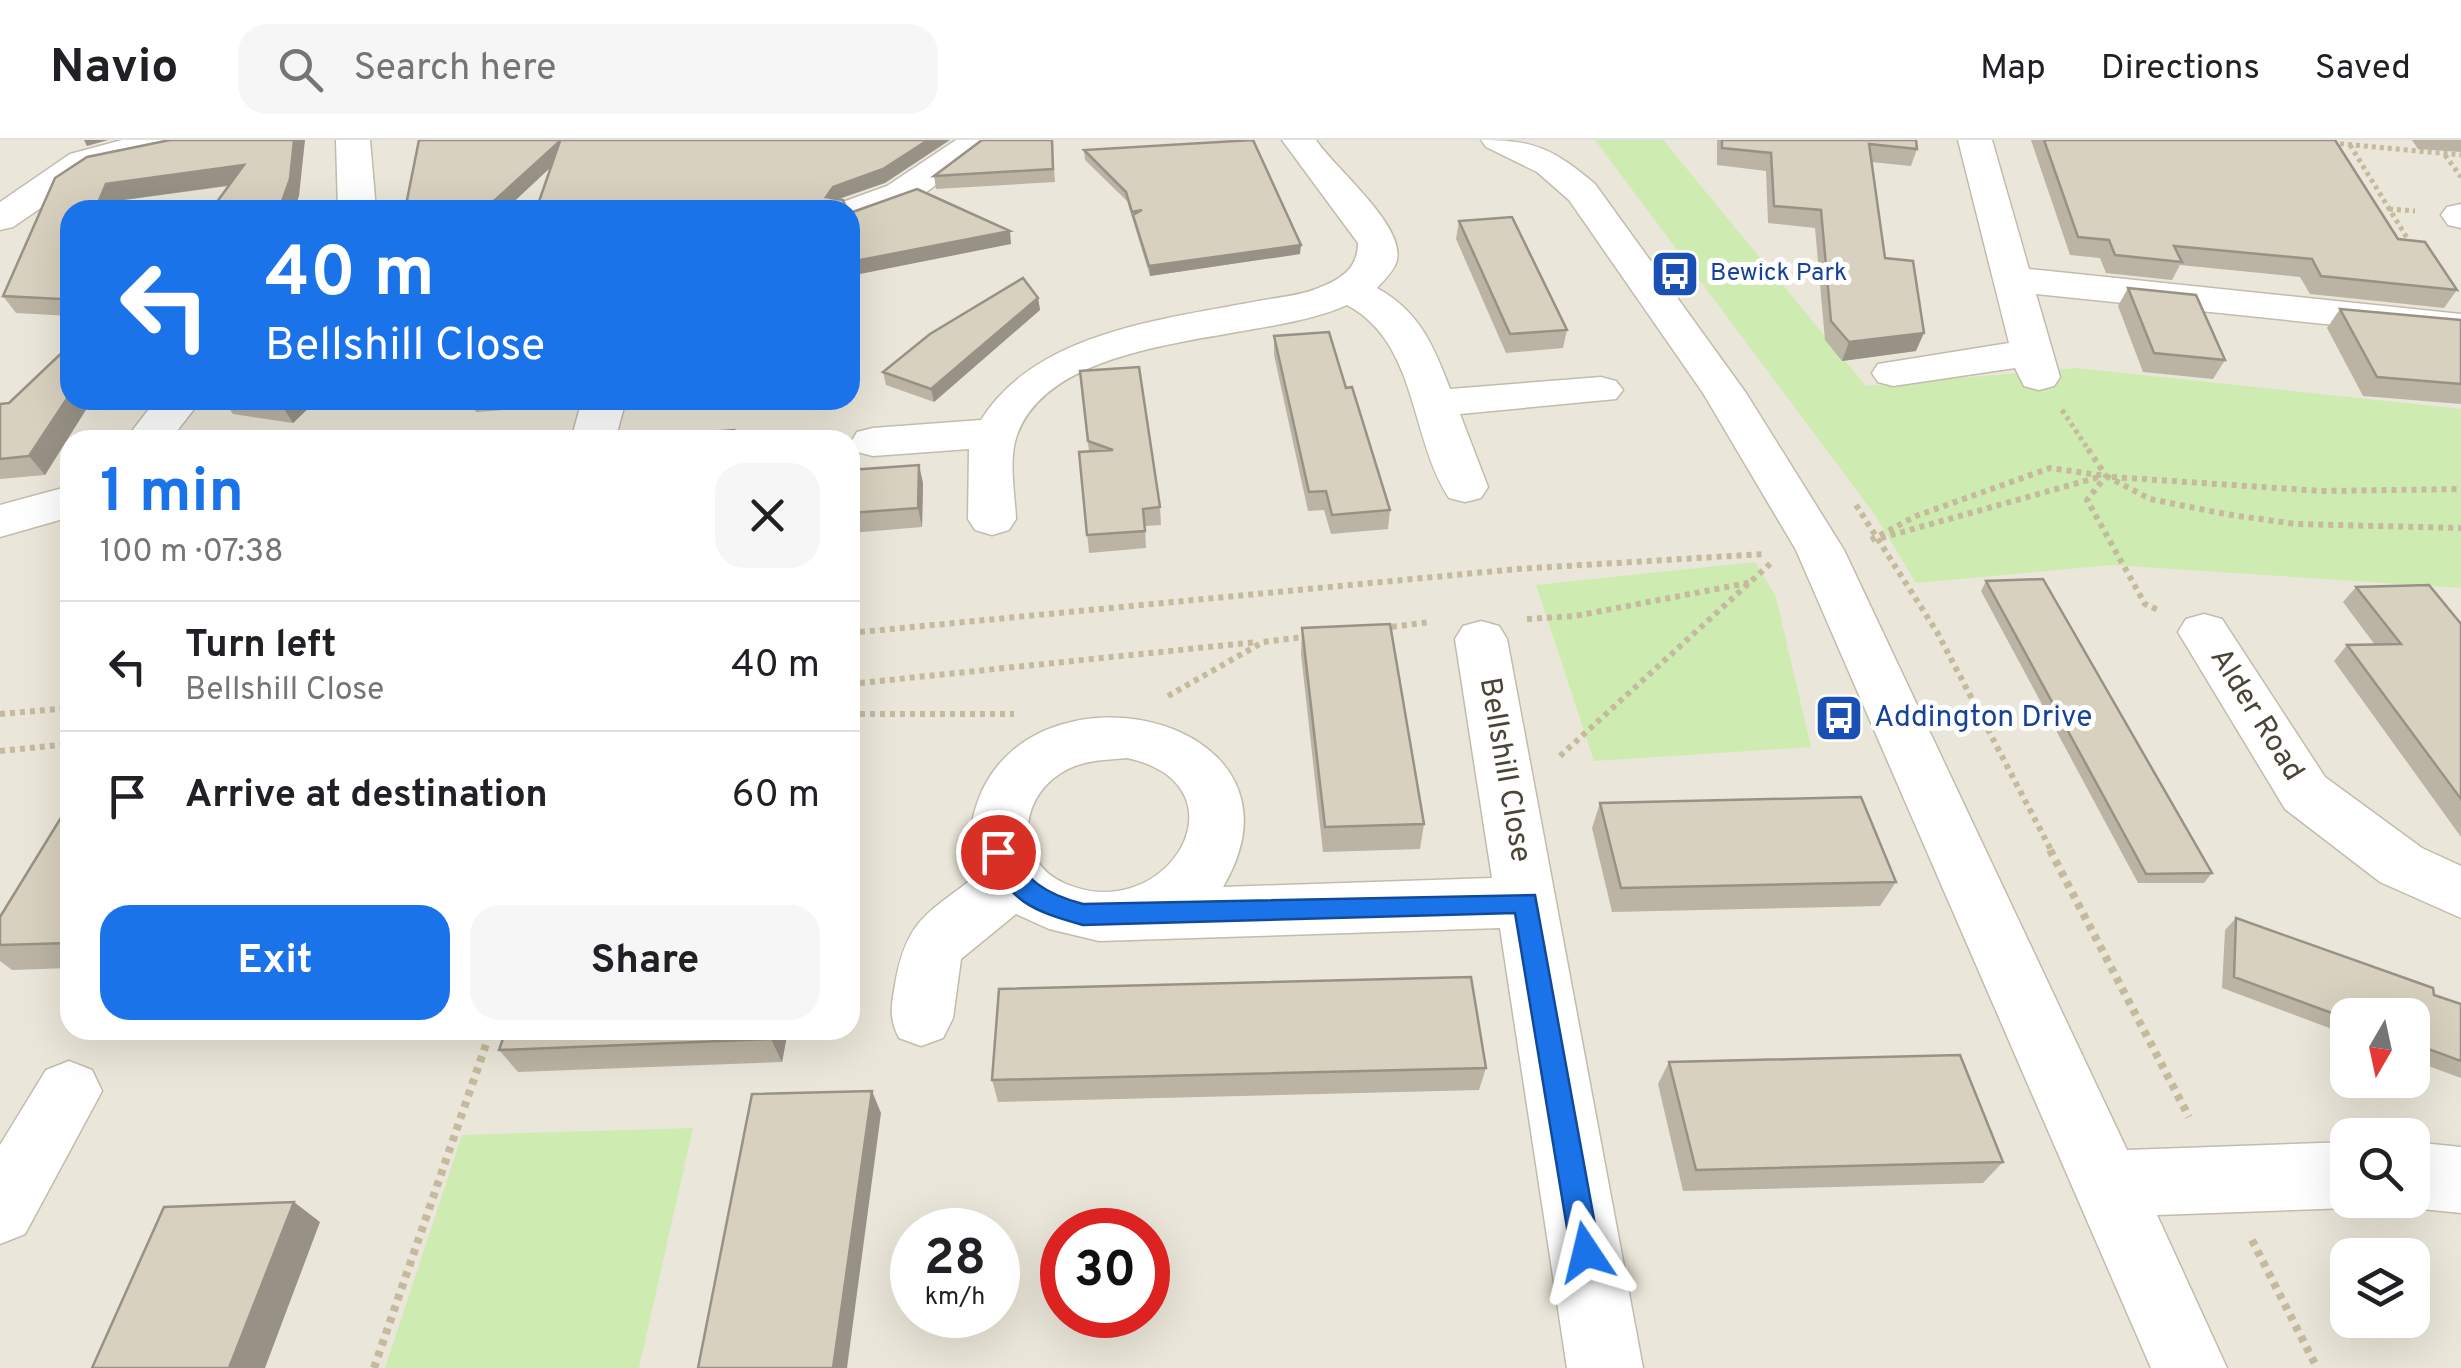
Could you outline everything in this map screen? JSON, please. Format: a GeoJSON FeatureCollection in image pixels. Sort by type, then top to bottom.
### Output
{"type":"FeatureCollection","features":[{"type":"Feature","properties":{"kind":"street"},"geometry":{"type":"LineString","coordinates":[[0,219],[83,162],[124,150],[196,140]]}},
{"type":"Feature","properties":{"kind":"street"},"geometry":{"type":"LineString","coordinates":[[353,140],[357,200]]}},
{"type":"Feature","properties":{"kind":"street"},"geometry":{"type":"LineString","coordinates":[[860,208],[900,194],[979,140]]}},
{"type":"Feature","properties":{"kind":"street"},"geometry":{"type":"LineString","coordinates":[[992,518],[995,433],[1002,418],[1027,392],[1104,349],[1164,331],[1300,306],[1350,290],[1376,263],[1374,230],[1309,158],[1299,140]]}},
{"type":"Feature","properties":{"kind":"street"},"geometry":{"type":"LineString","coordinates":[[1498,140],[1543,152],[1582,192],[1735,405],[1821,548],[2190,1368]]}},
{"type":"Feature","properties":{"kind":"street"},"geometry":{"type":"LineString","coordinates":[[1893,373],[2034,365],[1975,140]]}},
{"type":"Feature","properties":{"kind":"street"},"geometry":{"type":"LineString","coordinates":[[2010,279],[2461,326]]}},
{"type":"Feature","properties":{"kind":"street"},"geometry":{"type":"LineString","coordinates":[[1350,290],[1401,324],[1436,404],[1465,488]]}},
{"type":"Feature","properties":{"kind":"street"},"geometry":{"type":"LineString","coordinates":[[1436,404],[1600,390]]}},
{"type":"Feature","properties":{"kind":"street"},"geometry":{"type":"LineString","coordinates":[[155,430],[171,410]]}},
{"type":"Feature","properties":{"kind":"street"},"geometry":{"type":"LineString","coordinates":[[873,442],[995,433]]}},
{"type":"Feature","properties":{"kind":"street"},"geometry":{"type":"LineString","coordinates":[[0,521],[60,504]]}},
{"type":"Feature","properties":{"kind":"street","name":"Bellshill Close"},"geometry":{"type":"LineString","coordinates":[[1478,626],[1605,1368]]}},
{"type":"Feature","properties":{"kind":"street","name":"Alder Road"},"geometry":{"type":"LineString","coordinates":[[2204,632],[2305,793],[2402,865],[2461,893]]}},
{"type":"Feature","properties":{"kind":"street","name":"Bellshill Close"},"geometry":{"type":"LineString","coordinates":[[1099,916],[1128,914],[1175,895],[1205,866],[1219,838],[1215,796],[1189,762],[1159,744],[1129,736],[1086,739],[1049,751],[1022,770],[1004,794],[994,823],[998,852],[1013,881],[1042,903],[1099,916],[1526,902]]}},
{"type":"Feature","properties":{"kind":"street"},"geometry":{"type":"LineString","coordinates":[[921,1018],[932,947],[1013,881]]}},
{"type":"Feature","properties":{"kind":"street"},"geometry":{"type":"LineString","coordinates":[[0,1210],[69,1091]]}},
{"type":"Feature","properties":{"kind":"street"},"geometry":{"type":"LineString","coordinates":[[2107,1184],[2330,1176]]}},
{"type":"Feature","properties":{"kind":"street"},"geometry":{"type":"LineString","coordinates":[[2430,1177],[2461,1180]]}},
{"type":"Feature","properties":{"kind":"path"},"geometry":{"type":"LineString","coordinates":[[2322,142],[2461,155]]}},
{"type":"Feature","properties":{"kind":"path"},"geometry":{"type":"LineString","coordinates":[[2350,145],[2420,258]]}},
{"type":"Feature","properties":{"kind":"path"},"geometry":{"type":"LineString","coordinates":[[2445,154],[2461,178]]}},
{"type":"Feature","properties":{"kind":"path"},"geometry":{"type":"LineString","coordinates":[[2034,365],[2106,476],[2150,500],[2295,524],[2461,528]]}},
{"type":"Feature","properties":{"kind":"path"},"geometry":{"type":"LineString","coordinates":[[1879,538],[1916,516],[2050,468],[2106,476],[2321,490],[2461,489]]}},
{"type":"Feature","properties":{"kind":"path"},"geometry":{"type":"LineString","coordinates":[[1821,548],[1934,529],[2061,486],[2106,476]]}},
{"type":"Feature","properties":{"kind":"path"},"geometry":{"type":"LineString","coordinates":[[2106,476],[2087,500],[2146,604],[2204,632]]}},
{"type":"Feature","properties":{"kind":"path"},"geometry":{"type":"LineString","coordinates":[[1879,538],[1937,632],[2317,1368]]}},
{"type":"Feature","properties":{"kind":"path"},"geometry":{"type":"LineString","coordinates":[[860,632],[1517,569],[1780,554],[1509,802]]}},
{"type":"Feature","properties":{"kind":"path"},"geometry":{"type":"LineString","coordinates":[[1376,628],[1478,626],[1575,616],[1752,582]]}},
{"type":"Feature","properties":{"kind":"path"},"geometry":{"type":"LineString","coordinates":[[860,683],[1320,635]]}},
{"type":"Feature","properties":{"kind":"path"},"geometry":{"type":"LineString","coordinates":[[860,714],[1050,714],[1086,739],[1263,642]]}},
{"type":"Feature","properties":{"kind":"path"},"geometry":{"type":"LineString","coordinates":[[0,714],[60,709]]}},
{"type":"Feature","properties":{"kind":"path"},"geometry":{"type":"LineString","coordinates":[[0,751],[60,745]]}},
{"type":"Feature","properties":{"kind":"path"},"geometry":{"type":"LineString","coordinates":[[374,1368],[488,1040]]}},
{"type":"Feature","properties":{"kind":"shaded area"},"geometry":{"type":"Polygon","coordinates":[[[0,140],[2461,140],[2461,1368],[0,1368],[0,140]]]}},
{"type":"Feature","properties":{"kind":"green space"},"geometry":{"type":"Polygon","coordinates":[[[1595,140],[1663,140],[1866,386],[2077,368],[2461,409],[2461,588],[2112,565],[1916,583],[1875,515],[1595,140]]]}},
{"type":"Feature","properties":{"kind":"green space"},"geometry":{"type":"Polygon","coordinates":[[[1755,562],[1776,597],[1811,747],[1594,761],[1536,585],[1755,562]]]}},
{"type":"Feature","properties":{"kind":"green space"},"geometry":{"type":"Polygon","coordinates":[[[693,1128],[639,1368],[385,1368],[462,1135],[693,1128]]]}},
{"type":"Feature","properties":{"kind":"building"},"geometry":{"type":"Polygon","coordinates":[[[170,140],[294,140],[290,179],[283,200],[218,200],[244,165],[106,184],[99,200],[60,200],[60,299],[3,296],[55,178],[87,157],[170,140]]]}},
{"type":"Feature","properties":{"kind":"building"},"geometry":{"type":"Polygon","coordinates":[[[419,140],[928,140],[883,169],[833,187],[826,197],[843,200],[539,200],[560,141],[495,200],[407,200],[419,140]]]}},
{"type":"Feature","properties":{"kind":"building"},"geometry":{"type":"Polygon","coordinates":[[[982,140],[1052,140],[1053,169],[934,176],[982,140]]]}},
{"type":"Feature","properties":{"kind":"building"},"geometry":{"type":"Polygon","coordinates":[[[1253,140],[1301,245],[1149,266],[1133,215],[1142,210],[1132,212],[1126,192],[1084,150],[1253,140]]]}},
{"type":"Feature","properties":{"kind":"building"},"geometry":{"type":"Polygon","coordinates":[[[1722,140],[1916,140],[1917,149],[1869,144],[1885,258],[1913,261],[1924,333],[1849,342],[1831,321],[1821,210],[1774,206],[1771,153],[1722,148],[1722,140]]]}},
{"type":"Feature","properties":{"kind":"building"},"geometry":{"type":"Polygon","coordinates":[[[2044,140],[2335,140],[2398,239],[2425,242],[2457,290],[2321,276],[2312,259],[2174,246],[2182,262],[2115,255],[2109,240],[2078,237],[2044,140]]]}},
{"type":"Feature","properties":{"kind":"building"},"geometry":{"type":"Polygon","coordinates":[[[917,189],[1010,231],[860,260],[860,209],[917,189]]]}},
{"type":"Feature","properties":{"kind":"building"},"geometry":{"type":"Polygon","coordinates":[[[1512,217],[1567,330],[1510,334],[1459,221],[1512,217]]]}},
{"type":"Feature","properties":{"kind":"building"},"geometry":{"type":"Polygon","coordinates":[[[1023,278],[1038,298],[931,389],[883,372],[930,334],[1023,278]]]}},
{"type":"Feature","properties":{"kind":"building"},"geometry":{"type":"Polygon","coordinates":[[[2128,288],[2196,295],[2225,360],[2154,353],[2128,288]]]}},
{"type":"Feature","properties":{"kind":"building"},"geometry":{"type":"Polygon","coordinates":[[[2340,309],[2461,320],[2461,384],[2377,377],[2340,309]]]}},
{"type":"Feature","properties":{"kind":"building"},"geometry":{"type":"Polygon","coordinates":[[[1329,332],[1346,388],[1352,387],[1390,510],[1332,515],[1326,491],[1309,492],[1274,336],[1329,332]]]}},
{"type":"Feature","properties":{"kind":"building"},"geometry":{"type":"Polygon","coordinates":[[[60,355],[60,409],[29,456],[0,459],[0,404],[9,403],[60,355]]]}},
{"type":"Feature","properties":{"kind":"building"},"geometry":{"type":"Polygon","coordinates":[[[1139,367],[1160,507],[1143,509],[1145,531],[1087,535],[1079,452],[1113,450],[1088,441],[1080,371],[1139,367]]]}},
{"type":"Feature","properties":{"kind":"building"},"geometry":{"type":"Polygon","coordinates":[[[919,465],[918,508],[860,512],[860,469],[919,465]]]}},
{"type":"Feature","properties":{"kind":"building"},"geometry":{"type":"Polygon","coordinates":[[[2043,579],[2212,873],[2146,874],[1986,581],[2043,579]]]}},
{"type":"Feature","properties":{"kind":"building"},"geometry":{"type":"Polygon","coordinates":[[[2429,585],[2461,624],[2461,799],[2347,645],[2401,644],[2356,587],[2429,585]]]}},
{"type":"Feature","properties":{"kind":"building"},"geometry":{"type":"Polygon","coordinates":[[[1390,624],[1424,824],[1325,827],[1302,628],[1390,624]]]}},
{"type":"Feature","properties":{"kind":"building"},"geometry":{"type":"Polygon","coordinates":[[[1861,797],[1896,882],[1621,888],[1600,803],[1861,797]]]}},
{"type":"Feature","properties":{"kind":"building"},"geometry":{"type":"Polygon","coordinates":[[[60,819],[60,943],[0,945],[0,917],[60,819]]]}},
{"type":"Feature","properties":{"kind":"building"},"geometry":{"type":"Polygon","coordinates":[[[2236,918],[2433,988],[2434,995],[2461,1004],[2461,1061],[2430,1050],[2430,998],[2330,998],[2330,1012],[2234,977],[2236,918]]]}},
{"type":"Feature","properties":{"kind":"building"},"geometry":{"type":"Polygon","coordinates":[[[1471,977],[1486,1068],[992,1080],[999,989],[1471,977]]]}},
{"type":"Feature","properties":{"kind":"building"},"geometry":{"type":"Polygon","coordinates":[[[502,1040],[746,1040],[499,1050],[502,1040]]]}},
{"type":"Feature","properties":{"kind":"building"},"geometry":{"type":"Polygon","coordinates":[[[1960,1055],[2003,1162],[1696,1170],[1669,1062],[1960,1055]]]}},
{"type":"Feature","properties":{"kind":"building"},"geometry":{"type":"Polygon","coordinates":[[[872,1091],[833,1368],[698,1368],[752,1094],[872,1091]]]}},
{"type":"Feature","properties":{"kind":"building"},"geometry":{"type":"Polygon","coordinates":[[[294,1202],[229,1368],[92,1368],[164,1207],[294,1202]]]}},
{"type":"Feature","properties":{"kind":"place","name":"Bewick Park"},"geometry":{"type":"Point","coordinates":[1675,274]}},
{"type":"Feature","properties":{"kind":"place","name":"Addington Drive"},"geometry":{"type":"Point","coordinates":[1839,718]}},
{"type":"Feature","properties":{"kind":"route"},"geometry":{"type":"LineString","coordinates":[[998,852],[1013,881],[1042,903],[1083,915],[1526,902],[1586,1252]]}}]}
